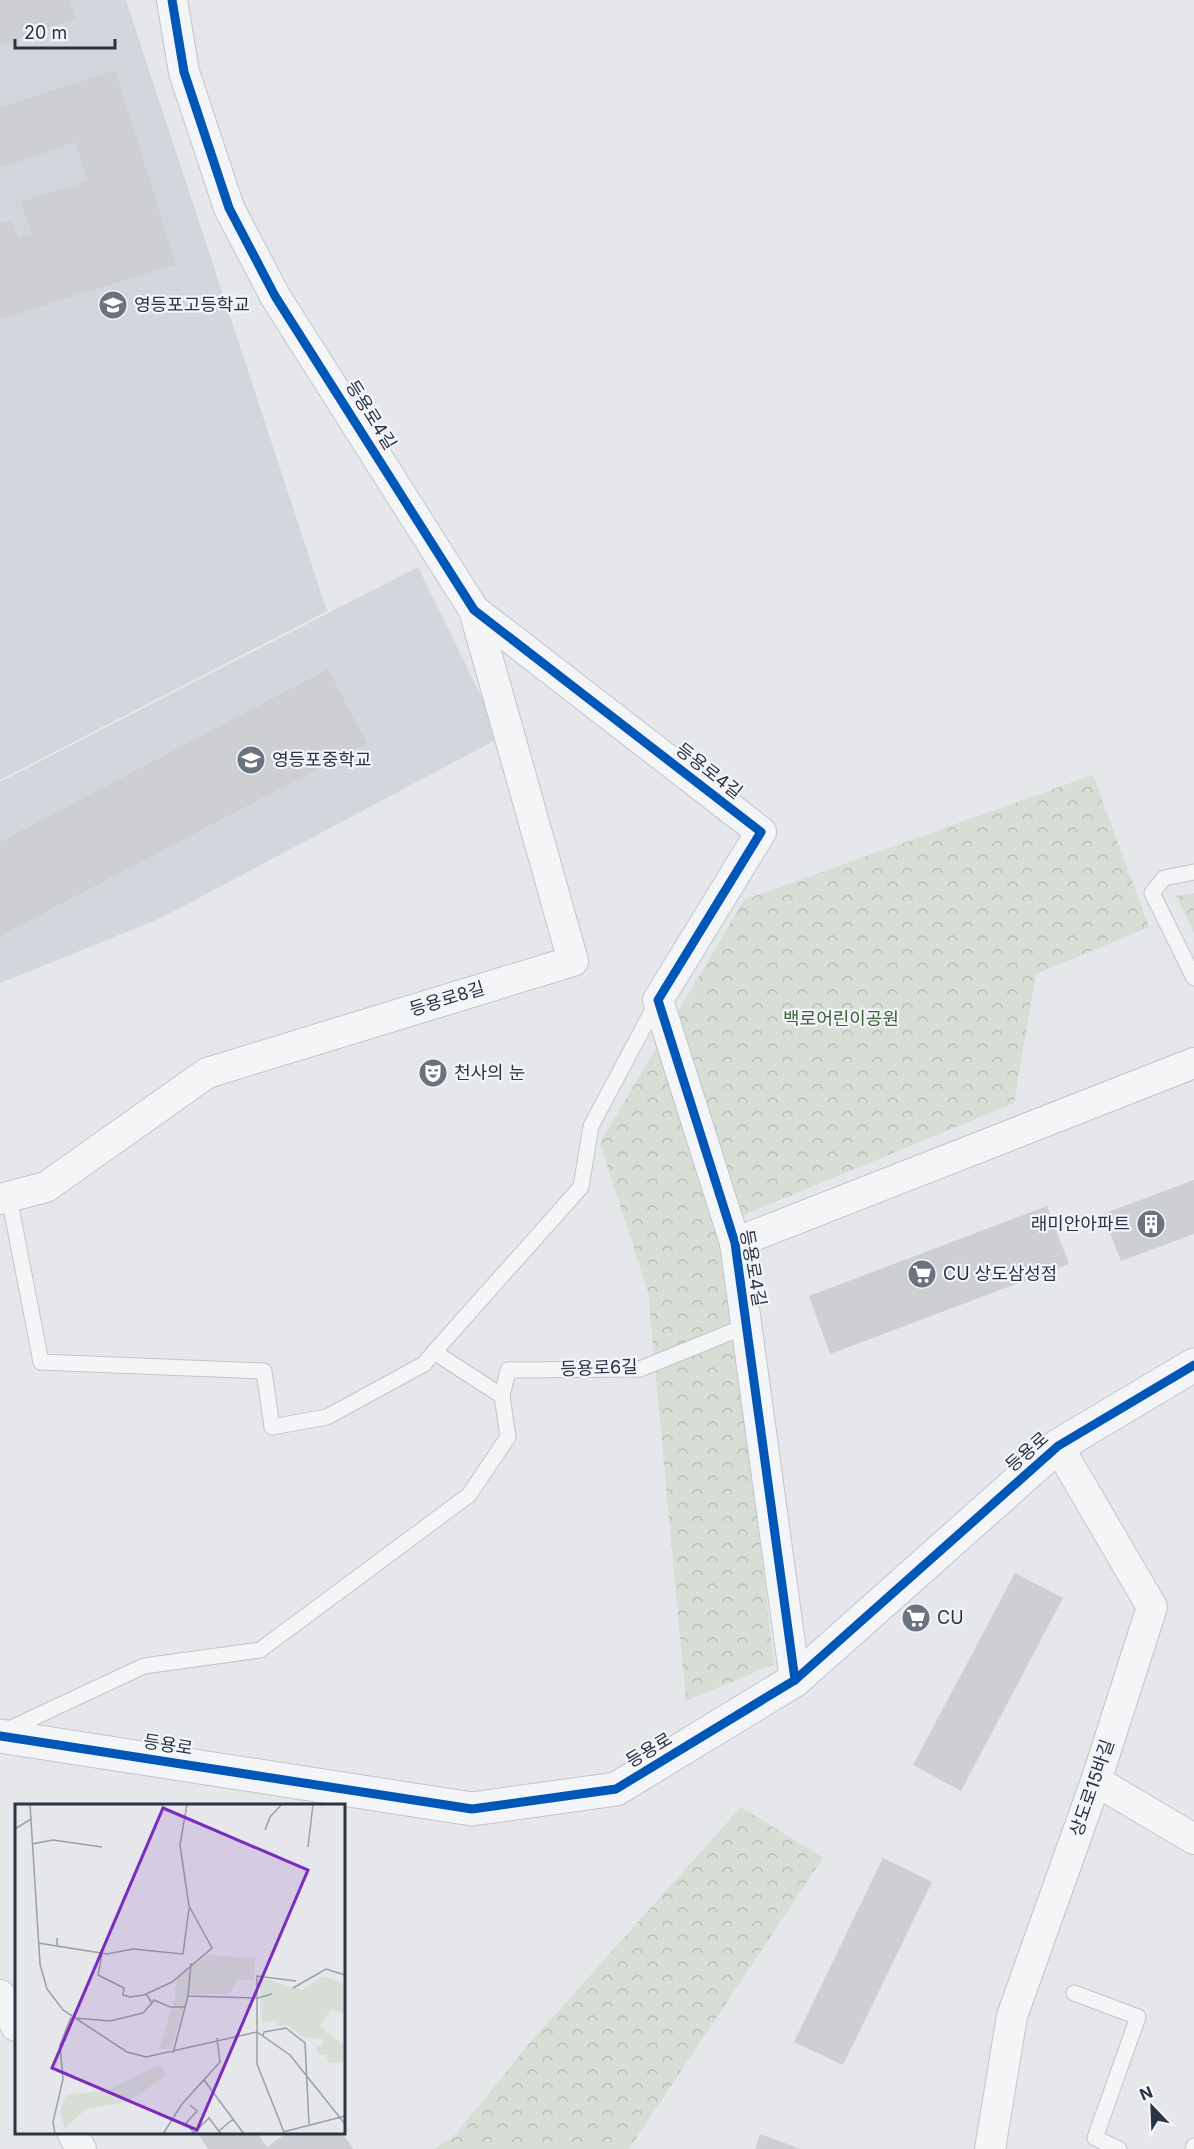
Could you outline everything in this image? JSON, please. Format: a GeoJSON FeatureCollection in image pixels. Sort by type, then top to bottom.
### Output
{"type":"FeatureCollection","features":[{"type":"Feature","properties":{"kind":"street","name":"등용로4길"},"geometry":{"type":"LineString","coordinates":[[172,0],[184,72],[229,208],[275,296],[474,610],[761,832],[658,1000],[735,1243],[795,1680]]}},
{"type":"Feature","properties":{"kind":"street","name":"등용로8길"},"geometry":{"type":"LineString","coordinates":[[4,1198],[46,1187],[207,1073],[573,961],[474,610]]}},
{"type":"Feature","properties":{"kind":"street"},"geometry":{"type":"LineString","coordinates":[[735,1243],[1194,1063]]}},
{"type":"Feature","properties":{"kind":"street","name":"등용로"},"geometry":{"type":"LineString","coordinates":[[0,1735],[472,1809],[616,1789],[795,1680],[1058,1446],[1194,1365]]}},
{"type":"Feature","properties":{"kind":"street","name":"상도로15바길"},"geometry":{"type":"LineString","coordinates":[[990,2149],[1012,2016],[1096,1781],[1152,1607],[1058,1446]]}},
{"type":"Feature","properties":{"kind":"street"},"geometry":{"type":"LineString","coordinates":[[1096,1781],[1194,1839]]}},
{"type":"Feature","properties":{"kind":"street"},"geometry":{"type":"LineString","coordinates":[[0,1995],[15,2024]]}},
{"type":"Feature","properties":{"kind":"street"},"geometry":{"type":"LineString","coordinates":[[73,2134],[81,2149]]}},
{"type":"Feature","properties":{"kind":"lane"},"geometry":{"type":"LineString","coordinates":[[1194,872],[1164,878],[1152,893],[1194,978]]}},
{"type":"Feature","properties":{"kind":"lane"},"geometry":{"type":"LineString","coordinates":[[4,1198],[41,1362],[264,1371],[272,1427],[327,1417],[424,1364],[581,1187],[591,1126],[658,1000]]}},
{"type":"Feature","properties":{"kind":"lane","name":"등용로6길"},"geometry":{"type":"LineString","coordinates":[[502,1396],[508,1370],[640,1369],[746,1326]]}},
{"type":"Feature","properties":{"kind":"lane"},"geometry":{"type":"LineString","coordinates":[[0,1735],[144,1666],[260,1650],[469,1495],[508,1437],[502,1396],[434,1352]]}},
{"type":"Feature","properties":{"kind":"lane"},"geometry":{"type":"LineString","coordinates":[[1074,1993],[1138,2017],[1095,2138],[1119,2149]]}},
{"type":"Feature","properties":{"kind":"shaded area","name":"영등포고등학교"},"geometry":{"type":"Polygon","coordinates":[[[0,0],[126,0],[327,611],[0,780],[0,0]]]}},
{"type":"Feature","properties":{"kind":"shaded area","name":"영등포중학교"},"geometry":{"type":"Polygon","coordinates":[[[418,567],[501,737],[161,918],[0,983],[0,782],[418,567]]]}},
{"type":"Feature","properties":{"kind":"green space","name":"백로어린이공원"},"geometry":{"type":"Polygon","coordinates":[[[1093,775],[1149,927],[1036,974],[1014,1103],[724,1223],[774,1664],[686,1701],[648,1292],[600,1143],[744,900],[1093,775]]]}},
{"type":"Feature","properties":{"kind":"green space"},"geometry":{"type":"Polygon","coordinates":[[[1194,893],[1194,933],[1176,896],[1194,893]]]}},
{"type":"Feature","properties":{"kind":"green space"},"geometry":{"type":"Polygon","coordinates":[[[741,1807],[823,1858],[629,2149],[434,2149],[456,2134],[528,2045],[741,1807]]]}},
{"type":"Feature","properties":{"kind":"building"},"geometry":{"type":"Polygon","coordinates":[[[0,0],[69,0],[76,19],[0,45],[0,0]]]}},
{"type":"Feature","properties":{"kind":"building"},"geometry":{"type":"Polygon","coordinates":[[[115,70],[176,264],[0,319],[0,224],[12,220],[18,238],[32,234],[20,202],[88,181],[75,142],[0,168],[0,108],[115,70]]]}},
{"type":"Feature","properties":{"kind":"building"},"geometry":{"type":"Polygon","coordinates":[[[328,669],[367,743],[0,936],[0,842],[328,669]]]}},
{"type":"Feature","properties":{"kind":"building","name":"래미안아파트"},"geometry":{"type":"Polygon","coordinates":[[[1194,1180],[1194,1234],[1121,1261],[1103,1214],[1194,1180]]]}},
{"type":"Feature","properties":{"kind":"building"},"geometry":{"type":"Polygon","coordinates":[[[1047,1206],[1069,1264],[830,1354],[809,1296],[1047,1206]]]}},
{"type":"Feature","properties":{"kind":"building"},"geometry":{"type":"Polygon","coordinates":[[[1015,1573],[1063,1598],[961,1791],[913,1765],[1015,1573]]]}},
{"type":"Feature","properties":{"kind":"building"},"geometry":{"type":"Polygon","coordinates":[[[883,1858],[932,1882],[843,2065],[794,2042],[883,1858]]]}},
{"type":"Feature","properties":{"kind":"building"},"geometry":{"type":"Polygon","coordinates":[[[198,2134],[258,2134],[267,2147],[285,2134],[343,2134],[353,2149],[208,2149],[198,2134]]]}},
{"type":"Feature","properties":{"kind":"building"},"geometry":{"type":"Polygon","coordinates":[[[760,2134],[801,2149],[755,2149],[760,2134]]]}},
{"type":"Feature","properties":{"kind":"cycle path"},"geometry":{"type":"LineString","coordinates":[[172,0],[184,72],[229,208],[275,296],[474,610],[761,832],[658,1000],[735,1243],[795,1680]]}},
{"type":"Feature","properties":{"kind":"cycle path"},"geometry":{"type":"LineString","coordinates":[[0,1736],[472,1809],[616,1789],[795,1680],[1058,1446],[1194,1365]]}},
{"type":"Feature","properties":{"kind":"place","name":"영등포고등학교"},"geometry":{"type":"Point","coordinates":[113,305]}},
{"type":"Feature","properties":{"kind":"place","name":"영등포중학교"},"geometry":{"type":"Point","coordinates":[251,760]}},
{"type":"Feature","properties":{"kind":"place","name":"천사의 눈"},"geometry":{"type":"Point","coordinates":[433,1073]}},
{"type":"Feature","properties":{"kind":"place","name":"래미안아파트"},"geometry":{"type":"Point","coordinates":[1151,1224]}},
{"type":"Feature","properties":{"kind":"place","name":"CU 상도삼성점"},"geometry":{"type":"Point","coordinates":[922,1274]}},
{"type":"Feature","properties":{"kind":"place","name":"CU"},"geometry":{"type":"Point","coordinates":[916,1618]}}]}
